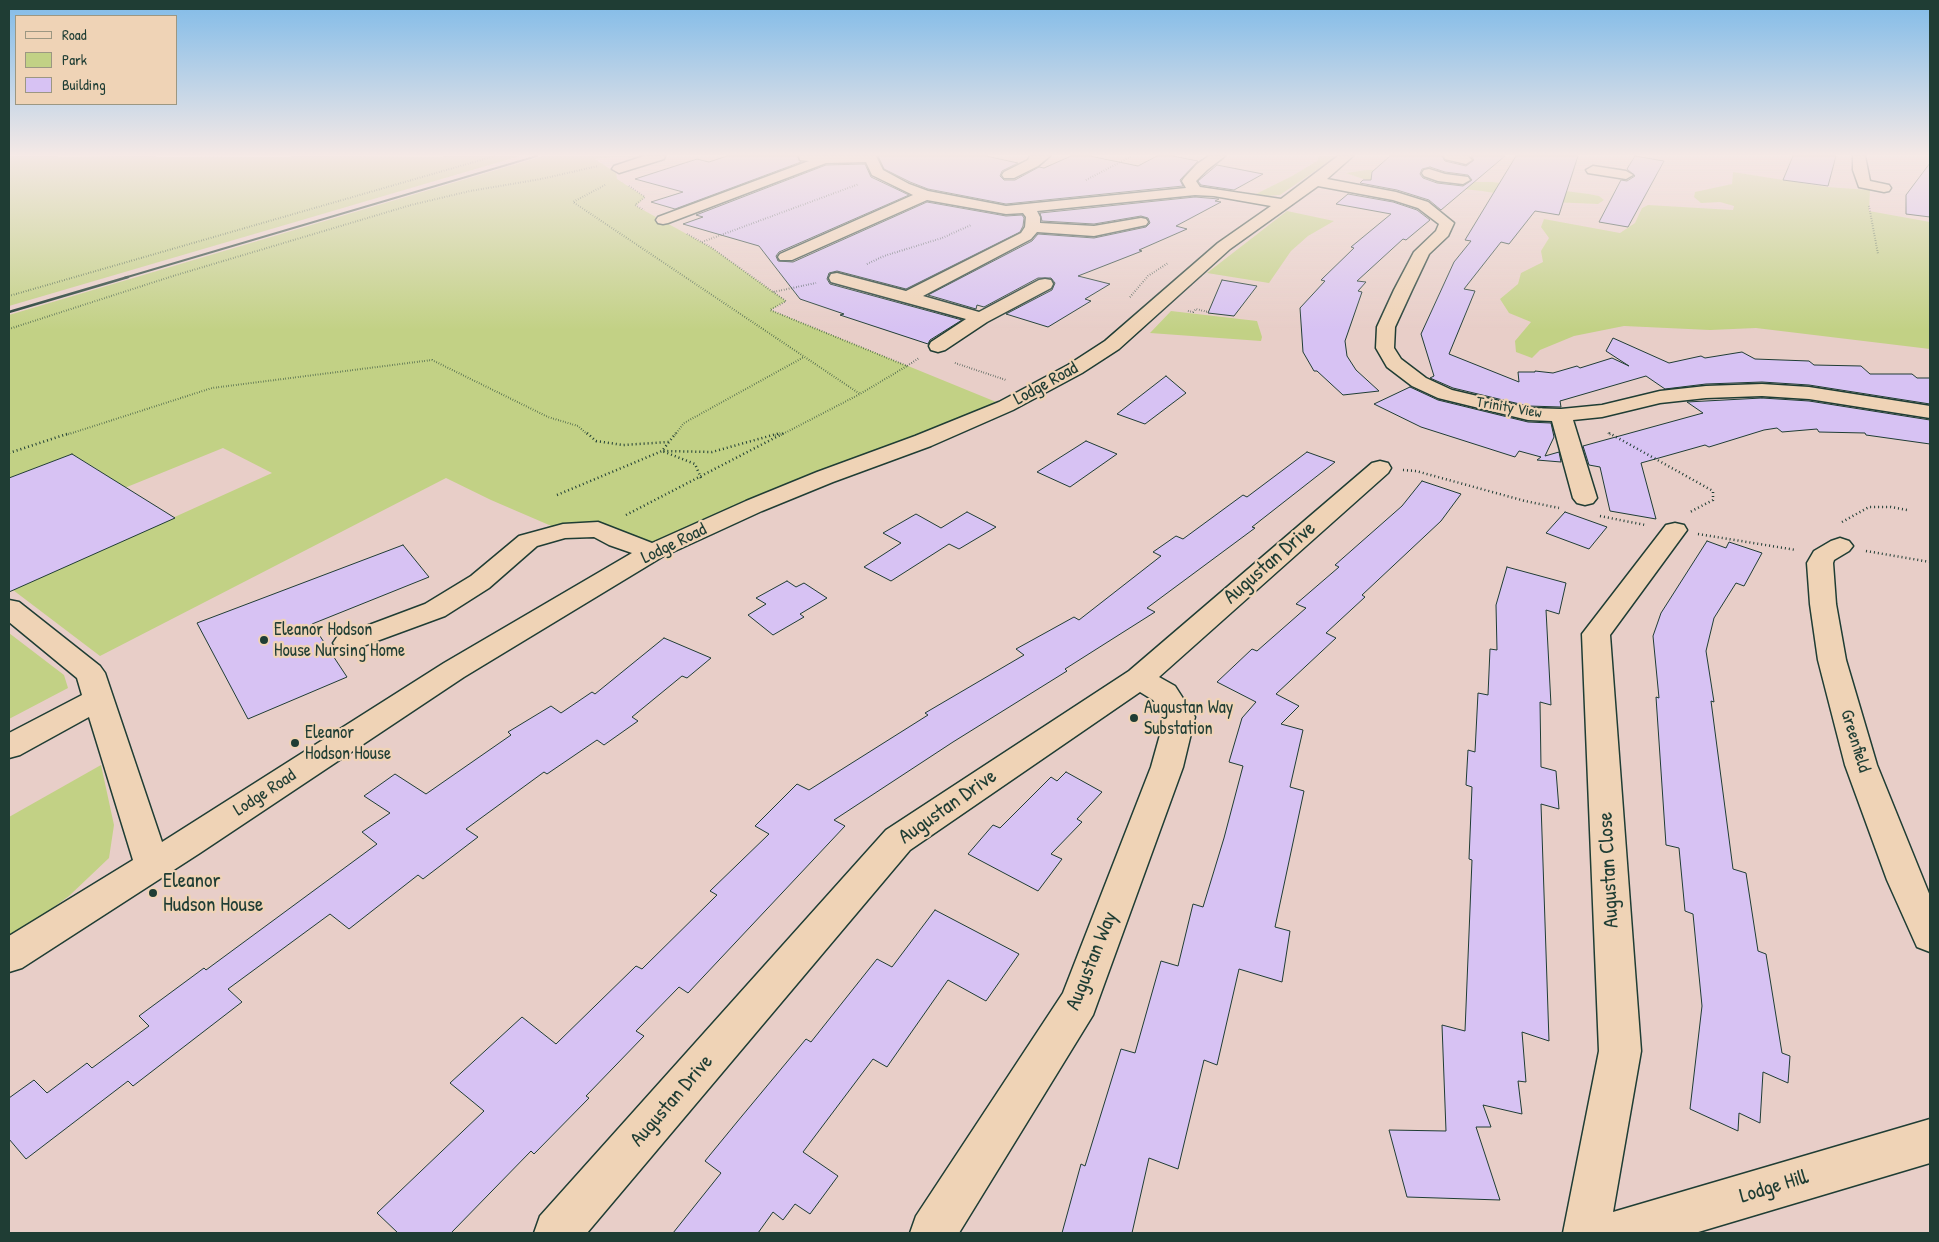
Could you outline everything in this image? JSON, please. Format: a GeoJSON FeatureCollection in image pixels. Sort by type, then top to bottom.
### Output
{"type":"FeatureCollection","features":[{"type":"Feature","properties":{"kind":"street"},"geometry":{"type":"LineString","coordinates":[[786,257],[882,214]]}},
{"type":"Feature","properties":{"kind":"street"},"geometry":{"type":"LineString","coordinates":[[908,297],[1026,236],[1033,226],[1031,214]]}},
{"type":"Feature","properties":{"kind":"street","name":"Lodge Road"},"geometry":{"type":"LineString","coordinates":[[9,956],[454,670],[653,552],[754,506],[955,428],[1006,406],[1112,345],[1224,246],[1268,214]]}},
{"type":"Feature","properties":{"kind":"street","name":"Trinity View"},"geometry":{"type":"LineString","coordinates":[[1435,214],[1447,223],[1444,233],[1422,252],[1386,327],[1385,348],[1394,363],[1420,382],[1445,394],[1528,414],[1570,414],[1602,411],[1660,397],[1706,392],[1762,390],[1809,393],[1930,412]]}},
{"type":"Feature","properties":{"kind":"street"},"geometry":{"type":"LineString","coordinates":[[1111,219],[1125,225]]}},
{"type":"Feature","properties":{"kind":"street"},"geometry":{"type":"LineString","coordinates":[[1033,226],[1094,231],[1141,222]]}},
{"type":"Feature","properties":{"kind":"street"},"geometry":{"type":"LineString","coordinates":[[837,278],[981,318]]}},
{"type":"Feature","properties":{"kind":"street"},"geometry":{"type":"LineString","coordinates":[[938,346],[981,318],[1044,284]]}},
{"type":"Feature","properties":{"kind":"street"},"geometry":{"type":"LineString","coordinates":[[1570,414],[1588,506]]}},
{"type":"Feature","properties":{"kind":"street","name":"Augustan Drive"},"geometry":{"type":"LineString","coordinates":[[557,1233],[898,840],[1139,678],[1380,468]]}},
{"type":"Feature","properties":{"kind":"street"},"geometry":{"type":"LineString","coordinates":[[347,643],[435,610],[480,582],[528,541],[563,531],[598,529],[618,540],[653,552]]}},
{"type":"Feature","properties":{"kind":"street","name":"Augustan Close"},"geometry":{"type":"LineString","coordinates":[[1586,1233],[1620,1050],[1596,634],[1675,530]]}},
{"type":"Feature","properties":{"kind":"street","name":"Greenfield"},"geometry":{"type":"LineString","coordinates":[[1831,551],[1820,563],[1823,604],[1832,660],[1861,765],[1905,880],[1930,936]]}},
{"type":"Feature","properties":{"kind":"street"},"geometry":{"type":"LineString","coordinates":[[9,608],[90,673],[152,865]]}},
{"type":"Feature","properties":{"kind":"street","name":"Augustan Way"},"geometry":{"type":"LineString","coordinates":[[933,1233],[1079,1002],[1167,767],[1180,717],[1164,693],[1139,678]]}},
{"type":"Feature","properties":{"kind":"street"},"geometry":{"type":"LineString","coordinates":[[9,747],[98,699]]}},
{"type":"Feature","properties":{"kind":"street","name":"Lodge Hill"},"geometry":{"type":"LineString","coordinates":[[1618,1233],[1930,1140]]}},
{"type":"Feature","properties":{"kind":"path"},"geometry":{"type":"LineString","coordinates":[[9,296],[294,214]]}},
{"type":"Feature","properties":{"kind":"path"},"geometry":{"type":"LineString","coordinates":[[9,329],[173,276],[382,214]]}},
{"type":"Feature","properties":{"kind":"path"},"geometry":{"type":"LineString","coordinates":[[591,214],[860,394]]}},
{"type":"Feature","properties":{"kind":"path"},"geometry":{"type":"LineString","coordinates":[[672,214],[702,242],[786,301],[770,310],[907,366]]}},
{"type":"Feature","properties":{"kind":"path"},"geometry":{"type":"LineString","coordinates":[[702,242],[778,214]]}},
{"type":"Feature","properties":{"kind":"path"},"geometry":{"type":"LineString","coordinates":[[773,292],[837,278],[884,256],[942,238],[993,214]]}},
{"type":"Feature","properties":{"kind":"path"},"geometry":{"type":"LineString","coordinates":[[1870,214],[1878,254]]}},
{"type":"Feature","properties":{"kind":"path"},"geometry":{"type":"LineString","coordinates":[[1188,311],[1193,312],[1196,309],[1208,312]]}},
{"type":"Feature","properties":{"kind":"path"},"geometry":{"type":"LineString","coordinates":[[598,529],[701,478],[860,394],[938,346]]}},
{"type":"Feature","properties":{"kind":"path"},"geometry":{"type":"LineString","coordinates":[[662,451],[684,423],[804,357]]}},
{"type":"Feature","properties":{"kind":"path"},"geometry":{"type":"LineString","coordinates":[[9,454],[212,388],[432,360],[548,417],[578,426],[596,441],[623,445],[669,442]]}},
{"type":"Feature","properties":{"kind":"path"},"geometry":{"type":"LineString","coordinates":[[952,362],[1035,390]]}},
{"type":"Feature","properties":{"kind":"path"},"geometry":{"type":"LineString","coordinates":[[1570,414],[1713,491],[1713,500],[1688,513],[1675,530]]}},
{"type":"Feature","properties":{"kind":"path"},"geometry":{"type":"LineString","coordinates":[[557,495],[662,451],[712,452],[787,432]]}},
{"type":"Feature","properties":{"kind":"path"},"geometry":{"type":"LineString","coordinates":[[662,451],[694,464],[701,478]]}},
{"type":"Feature","properties":{"kind":"path"},"geometry":{"type":"LineString","coordinates":[[1380,468],[1416,471],[1525,501],[1563,509]]}},
{"type":"Feature","properties":{"kind":"path"},"geometry":{"type":"LineString","coordinates":[[1588,506],[1675,530],[1792,549],[1831,551],[1930,562]]}},
{"type":"Feature","properties":{"kind":"path"},"geometry":{"type":"LineString","coordinates":[[1831,551],[1828,535],[1854,514],[1870,507],[1891,507],[1907,510]]}},
{"type":"Feature","properties":{"kind":"green space"},"geometry":{"type":"Polygon","coordinates":[[[9,214],[323,214],[9,306],[9,214]]]}},
{"type":"Feature","properties":{"kind":"green space"},"geometry":{"type":"Polygon","coordinates":[[[348,214],[650,214],[712,248],[786,301],[771,310],[1006,406],[653,552],[618,540],[563,531],[446,478],[100,656],[13,590],[272,473],[223,448],[122,489],[97,469],[72,454],[9,478],[9,315],[348,214]]]}},
{"type":"Feature","properties":{"kind":"green space"},"geometry":{"type":"Polygon","coordinates":[[[1283,214],[1301,214],[1334,221],[1308,236],[1291,251],[1269,283],[1207,273],[1283,214]]]}},
{"type":"Feature","properties":{"kind":"green space"},"geometry":{"type":"Polygon","coordinates":[[[1639,214],[1885,214],[1930,222],[1930,349],[1756,328],[1710,330],[1624,326],[1574,336],[1540,350],[1532,358],[1516,352],[1515,341],[1531,322],[1509,313],[1500,299],[1518,284],[1521,273],[1543,262],[1541,251],[1549,238],[1541,227],[1544,219],[1620,233],[1635,223],[1639,214]]]}},
{"type":"Feature","properties":{"kind":"green space"},"geometry":{"type":"Polygon","coordinates":[[[1171,311],[1257,321],[1262,337],[1261,341],[1150,333],[1171,311]]]}},
{"type":"Feature","properties":{"kind":"green space"},"geometry":{"type":"Polygon","coordinates":[[[9,633],[64,675],[68,688],[9,719],[9,633]]]}},
{"type":"Feature","properties":{"kind":"green space"},"geometry":{"type":"Polygon","coordinates":[[[101,765],[114,825],[109,858],[69,896],[9,940],[9,817],[101,765]]]}},
{"type":"Feature","properties":{"kind":"building"},"geometry":{"type":"Polygon","coordinates":[[[866,214],[779,252],[776,256],[778,261],[793,262],[900,214],[994,214],[1006,216],[1022,215],[1024,218],[1020,232],[906,289],[837,271],[829,273],[827,279],[830,284],[962,320],[930,340],[928,344],[840,315],[844,314],[800,299],[759,246],[683,224],[703,217],[696,215],[866,214]]]}},
{"type":"Feature","properties":{"kind":"building"},"geometry":{"type":"Polygon","coordinates":[[[1040,214],[1199,214],[1176,226],[1187,229],[1139,250],[1142,251],[1078,276],[1110,284],[1085,299],[1091,301],[1048,327],[1006,314],[1052,290],[1055,283],[1051,278],[1038,278],[984,307],[977,305],[976,309],[928,295],[1032,241],[1038,234],[1094,238],[1146,227],[1150,223],[1148,218],[1141,216],[1094,224],[1042,221],[1040,214]]]}},
{"type":"Feature","properties":{"kind":"building"},"geometry":{"type":"Polygon","coordinates":[[[1391,214],[1422,214],[1430,220],[1406,240],[1403,239],[1357,281],[1366,282],[1358,291],[1362,292],[1345,341],[1347,356],[1356,370],[1379,391],[1343,395],[1317,371],[1314,371],[1303,352],[1300,308],[1325,281],[1321,280],[1354,248],[1351,247],[1391,214]]]}},
{"type":"Feature","properties":{"kind":"building"},"geometry":{"type":"Polygon","coordinates":[[[1481,214],[1533,214],[1509,244],[1501,242],[1464,289],[1475,291],[1449,354],[1519,382],[1518,372],[1553,373],[1577,366],[1580,368],[1612,358],[1629,366],[1606,351],[1613,338],[1669,363],[1701,356],[1705,358],[1742,352],[1755,359],[1809,361],[1814,365],[1861,366],[1870,374],[1912,374],[1917,378],[1930,378],[1930,404],[1809,385],[1762,382],[1706,384],[1665,389],[1646,376],[1560,401],[1561,407],[1528,406],[1453,388],[1430,378],[1434,376],[1421,334],[1454,262],[1471,241],[1465,240],[1481,214]]]}},
{"type":"Feature","properties":{"kind":"building"},"geometry":{"type":"Polygon","coordinates":[[[1603,214],[1635,214],[1628,227],[1599,222],[1603,214]]]}},
{"type":"Feature","properties":{"kind":"building"},"geometry":{"type":"Polygon","coordinates":[[[1906,214],[1930,214],[1930,217],[1906,214]]]}},
{"type":"Feature","properties":{"kind":"building"},"geometry":{"type":"Polygon","coordinates":[[[1222,280],[1257,286],[1234,316],[1208,313],[1222,280]]]}},
{"type":"Feature","properties":{"kind":"building"},"geometry":{"type":"Polygon","coordinates":[[[1166,376],[1186,393],[1145,424],[1117,414],[1166,376]]]}},
{"type":"Feature","properties":{"kind":"building"},"geometry":{"type":"Polygon","coordinates":[[[1410,387],[1438,400],[1528,422],[1551,423],[1554,437],[1545,456],[1559,452],[1561,462],[1537,460],[1541,457],[1519,451],[1515,457],[1421,427],[1374,404],[1410,387]]]}},
{"type":"Feature","properties":{"kind":"building"},"geometry":{"type":"Polygon","coordinates":[[[1762,398],[1809,401],[1930,420],[1930,444],[1866,435],[1865,433],[1819,432],[1817,429],[1782,432],[1777,428],[1764,430],[1709,447],[1705,445],[1641,463],[1656,519],[1610,511],[1600,467],[1589,465],[1583,446],[1703,413],[1687,402],[1762,398]]]}},
{"type":"Feature","properties":{"kind":"building"},"geometry":{"type":"Polygon","coordinates":[[[1086,441],[1117,454],[1070,487],[1037,472],[1086,441]]]}},
{"type":"Feature","properties":{"kind":"building"},"geometry":{"type":"Polygon","coordinates":[[[1307,452],[1335,462],[1252,527],[1255,528],[1147,608],[1155,612],[1065,669],[1067,671],[953,742],[834,820],[845,826],[688,993],[679,987],[636,1031],[644,1036],[586,1096],[589,1098],[534,1154],[531,1151],[451,1233],[398,1233],[377,1213],[484,1111],[450,1083],[522,1017],[556,1044],[636,966],[642,969],[717,895],[710,891],[769,834],[755,826],[797,784],[809,790],[928,715],[925,713],[1024,655],[1016,649],[1074,617],[1079,620],[1161,556],[1153,552],[1176,536],[1183,539],[1243,495],[1247,497],[1307,452]]]}},
{"type":"Feature","properties":{"kind":"building"},"geometry":{"type":"Polygon","coordinates":[[[72,454],[175,518],[9,592],[9,478],[72,454]]]}},
{"type":"Feature","properties":{"kind":"building"},"geometry":{"type":"Polygon","coordinates":[[[1422,481],[1461,494],[1441,521],[1362,595],[1365,597],[1326,633],[1336,638],[1276,694],[1299,706],[1281,724],[1303,730],[1290,787],[1304,791],[1275,927],[1290,931],[1282,982],[1239,969],[1217,1065],[1204,1060],[1178,1169],[1149,1158],[1132,1233],[1062,1233],[1081,1164],[1085,1166],[1121,1049],[1135,1053],[1161,961],[1178,966],[1193,904],[1203,907],[1224,838],[1243,766],[1229,762],[1242,718],[1256,702],[1217,682],[1252,649],[1257,651],[1306,608],[1296,604],[1339,567],[1335,565],[1402,506],[1422,481]]]}},
{"type":"Feature","properties":{"kind":"building"},"geometry":{"type":"Polygon","coordinates":[[[967,512],[996,527],[959,549],[949,544],[891,581],[864,567],[901,543],[883,533],[916,514],[941,528],[967,512]]]}},
{"type":"Feature","properties":{"kind":"building"},"geometry":{"type":"Polygon","coordinates":[[[1565,512],[1607,527],[1589,549],[1546,533],[1565,512]]]}},
{"type":"Feature","properties":{"kind":"building"},"geometry":{"type":"Polygon","coordinates":[[[1707,541],[1726,548],[1729,542],[1762,553],[1744,586],[1736,583],[1714,618],[1706,651],[1714,702],[1711,701],[1733,869],[1746,873],[1758,951],[1766,954],[1782,1053],[1790,1056],[1788,1083],[1763,1072],[1760,1123],[1739,1113],[1738,1131],[1690,1109],[1702,1006],[1693,914],[1685,911],[1679,848],[1666,845],[1656,697],[1659,698],[1653,636],[1661,613],[1707,541]]]}},
{"type":"Feature","properties":{"kind":"building","name":"Eleanor Hodson House Nursing Home"},"geometry":{"type":"Polygon","coordinates":[[[403,545],[429,577],[312,624],[347,677],[248,719],[197,623],[403,545]]]}},
{"type":"Feature","properties":{"kind":"building"},"geometry":{"type":"Polygon","coordinates":[[[1507,567],[1566,583],[1559,614],[1546,610],[1551,705],[1540,702],[1541,767],[1556,771],[1559,809],[1541,804],[1549,1041],[1522,1032],[1526,1082],[1518,1081],[1522,1114],[1483,1105],[1491,1127],[1476,1127],[1500,1200],[1407,1197],[1389,1130],[1446,1131],[1442,1025],[1465,1031],[1472,860],[1469,859],[1472,787],[1466,785],[1468,750],[1475,752],[1478,693],[1488,695],[1490,649],[1497,650],[1496,605],[1507,567]]]}},
{"type":"Feature","properties":{"kind":"building"},"geometry":{"type":"Polygon","coordinates":[[[787,581],[796,587],[804,583],[827,598],[800,614],[804,617],[773,635],[748,615],[766,604],[756,598],[787,581]]]}},
{"type":"Feature","properties":{"kind":"building"},"geometry":{"type":"Polygon","coordinates":[[[664,638],[711,658],[687,678],[682,676],[632,717],[638,721],[604,745],[597,740],[547,774],[544,772],[466,829],[478,837],[423,879],[418,875],[349,929],[330,914],[228,989],[242,1002],[133,1086],[128,1081],[26,1159],[9,1139],[9,1098],[34,1080],[47,1093],[87,1063],[92,1068],[149,1026],[139,1016],[204,968],[206,970],[377,844],[362,832],[390,813],[364,796],[395,774],[426,794],[511,735],[508,732],[551,706],[561,713],[592,692],[595,694],[664,638]]]}},
{"type":"Feature","properties":{"kind":"building"},"geometry":{"type":"Polygon","coordinates":[[[1066,772],[1102,792],[1077,819],[1082,822],[1051,854],[1062,859],[1038,891],[968,854],[993,825],[1000,828],[1051,777],[1057,781],[1066,772]]]}},
{"type":"Feature","properties":{"kind":"building"},"geometry":{"type":"Polygon","coordinates":[[[935,910],[1019,954],[986,1001],[948,980],[887,1067],[873,1059],[803,1152],[838,1176],[810,1214],[795,1204],[783,1220],[773,1212],[758,1233],[673,1233],[721,1173],[705,1161],[806,1039],[811,1042],[877,959],[892,967],[935,910]]]}},
{"type":"Feature","properties":{"kind":"railway"},"geometry":{"type":"LineString","coordinates":[[124,278],[341,214]]}},
{"type":"Feature","properties":{"kind":"railway"},"geometry":{"type":"LineString","coordinates":[[9,312],[128,277]]}},
{"type":"Feature","properties":{"kind":"place","name":"Eleanor Hodson House Nursing Home"},"geometry":{"type":"Point","coordinates":[264,640]}},
{"type":"Feature","properties":{"kind":"place","name":"Augustan Way Substation"},"geometry":{"type":"Point","coordinates":[1134,718]}},
{"type":"Feature","properties":{"kind":"place","name":"Eleanor Hodson House"},"geometry":{"type":"Point","coordinates":[295,743]}},
{"type":"Feature","properties":{"kind":"place","name":"Eleanor Hudson House"},"geometry":{"type":"Point","coordinates":[153,893]}}]}
